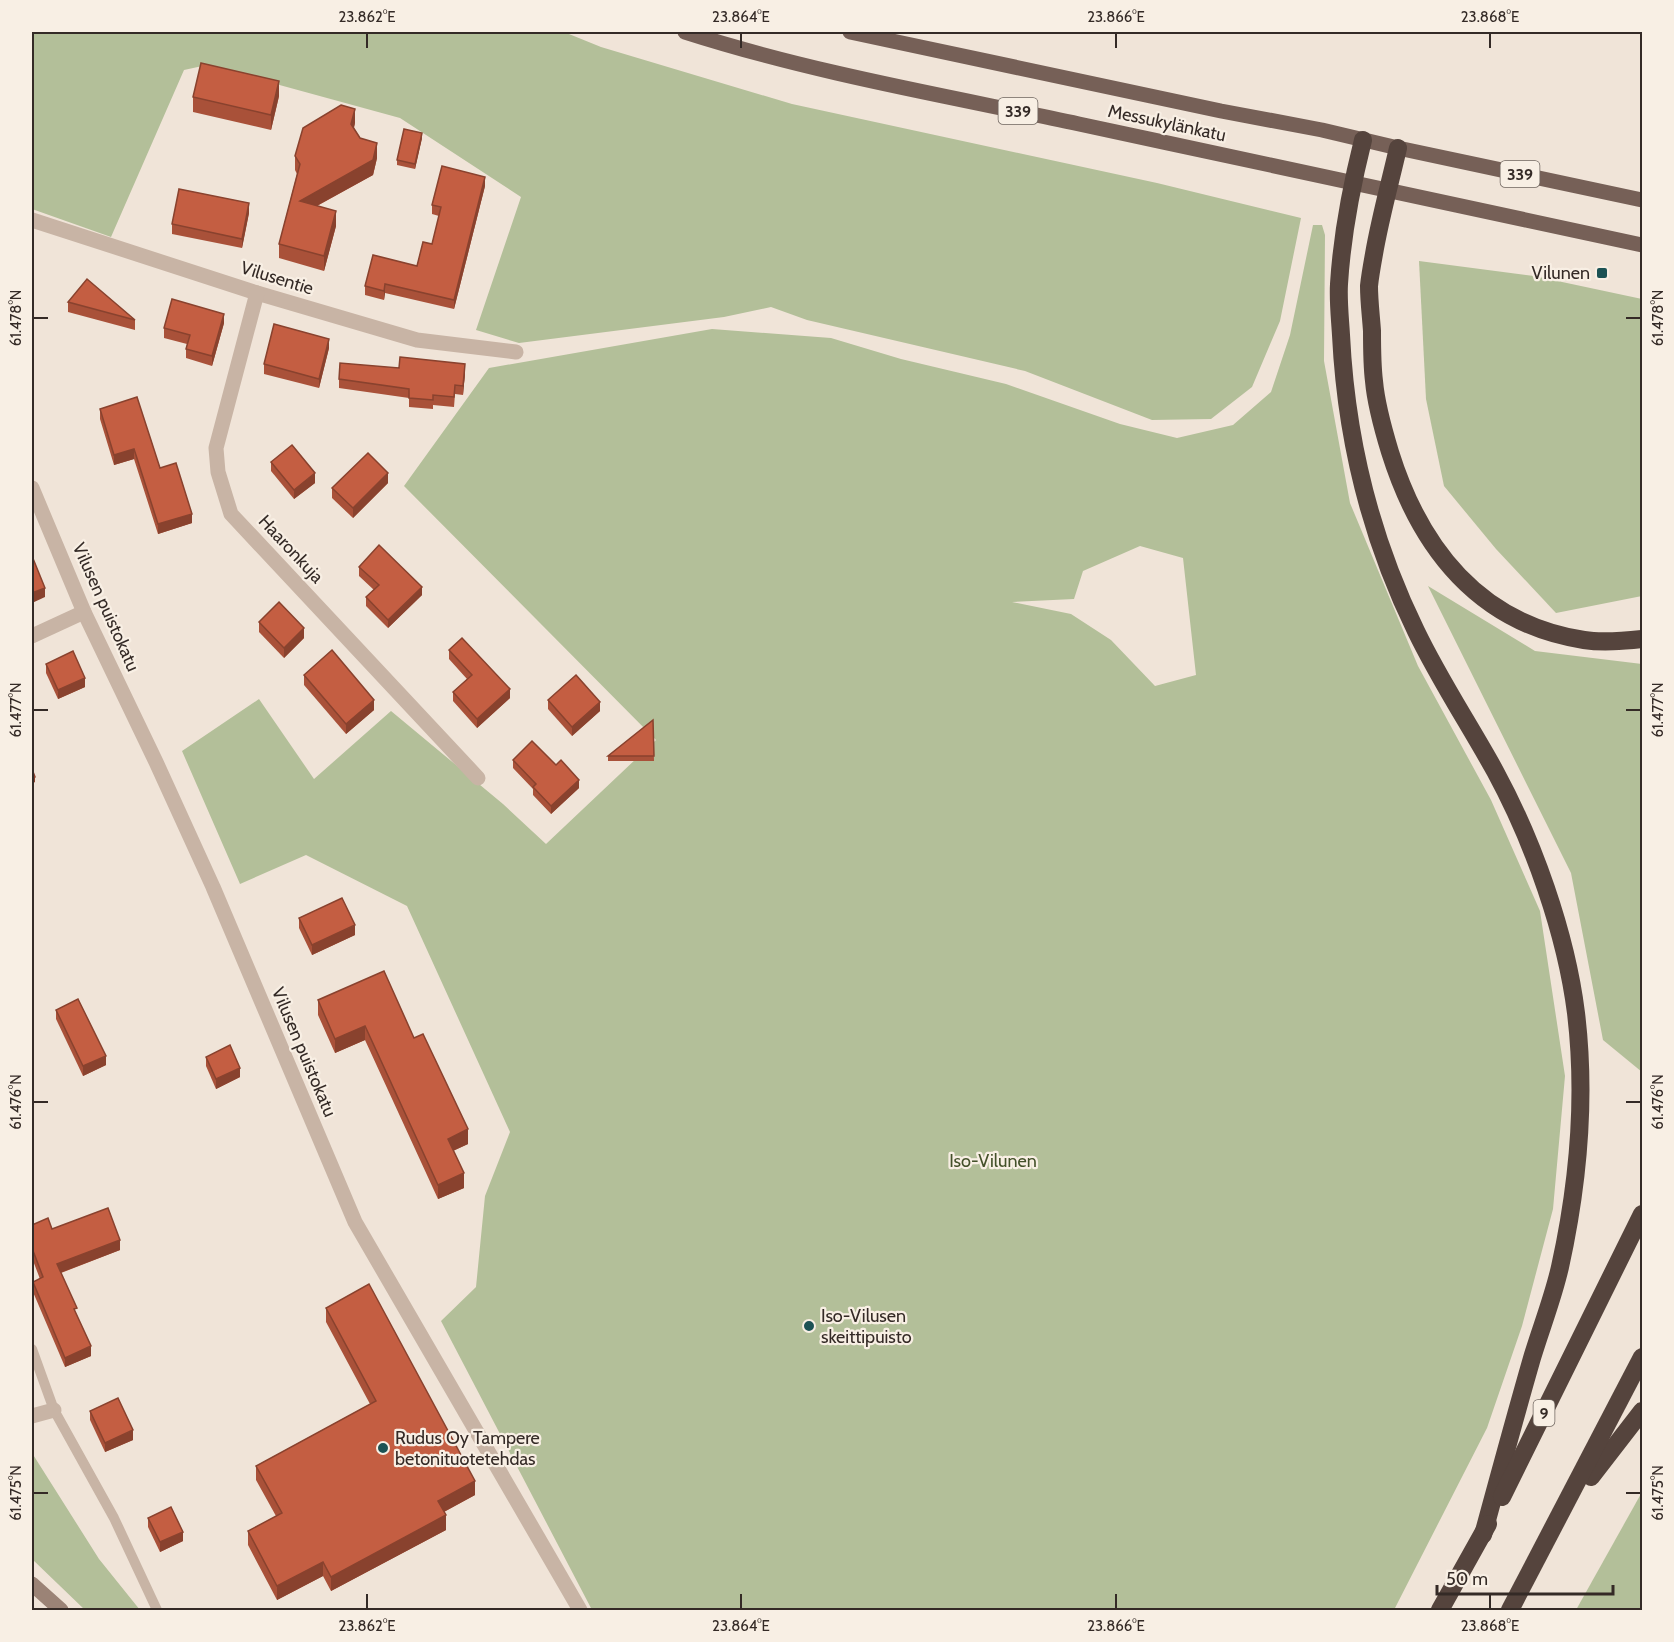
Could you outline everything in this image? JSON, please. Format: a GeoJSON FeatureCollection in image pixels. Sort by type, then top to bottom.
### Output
{"type":"FeatureCollection","features":[{"type":"Feature","properties":{"kind":"highway"},"geometry":{"type":"LineString","coordinates":[[1363,140],[1345,223],[1339,288],[1348,413],[1359,470],[1375,528],[1395,584],[1413,624],[1497,775],[1525,833],[1564,953],[1576,1011],[1581,1073],[1579,1129],[1572,1196],[1560,1269],[1532,1357],[1483,1534]]}},
{"type":"Feature","properties":{"kind":"highway"},"geometry":{"type":"LineString","coordinates":[[1398,148],[1378,231],[1369,284],[1374,382],[1383,427],[1397,474],[1416,516],[1437,552],[1460,578],[1487,602],[1520,621],[1556,634],[1584,640],[1616,642],[1642,639]]}},
{"type":"Feature","properties":{"kind":"highway","name":"9"},"geometry":{"type":"LineString","coordinates":[[1440,1611],[1483,1534],[1642,1214]]}},
{"type":"Feature","properties":{"kind":"highway"},"geometry":{"type":"LineString","coordinates":[[1510,1611],[1642,1357]]}},
{"type":"Feature","properties":{"kind":"highway"},"geometry":{"type":"LineString","coordinates":[[1562,1514],[1642,1411]]}},
{"type":"Feature","properties":{"kind":"main road","name":"Messukylänkatu"},"geometry":{"type":"LineString","coordinates":[[685,32],[724,44],[866,79],[1389,189],[1642,245]]}},
{"type":"Feature","properties":{"kind":"main road","name":"Messukylänkatu"},"geometry":{"type":"LineString","coordinates":[[850,32],[1642,200]]}},
{"type":"Feature","properties":{"kind":"main road"},"geometry":{"type":"LineString","coordinates":[[32,1584],[61,1611]]}},
{"type":"Feature","properties":{"kind":"street","name":"Vilusentie"},"geometry":{"type":"LineString","coordinates":[[32,220],[257,293],[417,340],[516,352]]}},
{"type":"Feature","properties":{"kind":"street","name":"Haaronkuja"},"geometry":{"type":"LineString","coordinates":[[257,293],[216,448],[218,472],[231,514],[478,778]]}},
{"type":"Feature","properties":{"kind":"street","name":"Vilusen puistokatu"},"geometry":{"type":"LineString","coordinates":[[32,488],[84,612],[213,887],[355,1222],[580,1611]]}},
{"type":"Feature","properties":{"kind":"street"},"geometry":{"type":"LineString","coordinates":[[32,636],[84,612]]}},
{"type":"Feature","properties":{"kind":"street"},"geometry":{"type":"LineString","coordinates":[[32,1416],[54,1410]]}},
{"type":"Feature","properties":{"kind":"lane"},"geometry":{"type":"LineString","coordinates":[[32,1348],[54,1410],[114,1518],[157,1611]]}},
{"type":"Feature","properties":{"kind":"green space"},"geometry":{"type":"Polygon","coordinates":[[[32,32],[564,32],[601,47],[792,104],[1157,183],[1301,218],[1280,321],[1252,387],[1211,419],[1152,420],[1025,371],[807,320],[771,307],[724,317],[519,343],[476,330],[521,197],[400,118],[207,65],[184,70],[111,237],[32,209],[32,32]]]}},
{"type":"Feature","properties":{"kind":"green space","name":"Iso-Vilunen"},"geometry":{"type":"Polygon","coordinates":[[[1313,225],[1322,225],[1325,235],[1324,361],[1350,503],[1418,666],[1491,800],[1540,911],[1565,1076],[1553,1209],[1522,1326],[1487,1428],[1394,1610],[592,1610],[441,1321],[476,1287],[485,1196],[510,1132],[407,906],[306,855],[240,884],[182,751],[259,699],[314,779],[391,711],[503,804],[546,844],[656,740],[404,486],[489,368],[712,329],[831,338],[901,359],[1006,384],[1120,424],[1177,438],[1233,425],[1271,392],[1290,335],[1313,225]],[[1140,546],[1083,571],[1074,599],[1012,602],[1071,614],[1111,640],[1155,686],[1196,675],[1183,558],[1140,546]]]}},
{"type":"Feature","properties":{"kind":"green space"},"geometry":{"type":"Polygon","coordinates":[[[1419,261],[1534,276],[1642,299],[1642,596],[1556,613],[1496,549],[1444,486],[1426,399],[1419,261]]]}},
{"type":"Feature","properties":{"kind":"green space"},"geometry":{"type":"Polygon","coordinates":[[[1428,586],[1535,651],[1642,664],[1642,1072],[1603,1040],[1571,873],[1428,586]]]}},
{"type":"Feature","properties":{"kind":"green space"},"geometry":{"type":"Polygon","coordinates":[[[32,1453],[99,1559],[140,1610],[85,1610],[32,1559],[32,1453]]]}},
{"type":"Feature","properties":{"kind":"green space"},"geometry":{"type":"Polygon","coordinates":[[[1642,1492],[1642,1610],[1576,1610],[1642,1492]]]}},
{"type":"Feature","properties":{"kind":"building"},"geometry":{"type":"Polygon","coordinates":[[[201,63],[279,81],[271,115],[193,97],[201,63]]]}},
{"type":"Feature","properties":{"kind":"building"},"geometry":{"type":"Polygon","coordinates":[[[341,105],[355,109],[351,124],[360,138],[377,143],[373,160],[300,201],[336,211],[324,256],[279,244],[300,164],[295,156],[303,128],[341,105]]]}},
{"type":"Feature","properties":{"kind":"building"},"geometry":{"type":"Polygon","coordinates":[[[404,129],[422,133],[415,164],[397,160],[404,129]]]}},
{"type":"Feature","properties":{"kind":"building"},"geometry":{"type":"Polygon","coordinates":[[[442,166],[485,177],[454,300],[385,284],[384,291],[365,286],[373,255],[417,266],[423,242],[432,244],[441,207],[432,205],[442,166]]]}},
{"type":"Feature","properties":{"kind":"building"},"geometry":{"type":"Polygon","coordinates":[[[179,189],[249,203],[242,239],[172,224],[179,189]]]}},
{"type":"Feature","properties":{"kind":"building"},"geometry":{"type":"Polygon","coordinates":[[[87,279],[135,320],[68,302],[87,279]]]}},
{"type":"Feature","properties":{"kind":"building"},"geometry":{"type":"Polygon","coordinates":[[[172,299],[224,314],[212,356],[186,349],[190,335],[164,328],[172,299]]]}},
{"type":"Feature","properties":{"kind":"building"},"geometry":{"type":"Polygon","coordinates":[[[274,324],[329,339],[319,379],[264,364],[274,324]]]}},
{"type":"Feature","properties":{"kind":"building"},"geometry":{"type":"Polygon","coordinates":[[[400,357],[465,364],[463,386],[455,385],[454,397],[433,395],[433,400],[409,398],[409,389],[339,379],[340,363],[399,368],[400,357]]]}},
{"type":"Feature","properties":{"kind":"building"},"geometry":{"type":"Polygon","coordinates":[[[137,397],[160,468],[176,463],[192,514],[158,524],[134,449],[114,455],[100,409],[137,397]]]}},
{"type":"Feature","properties":{"kind":"building"},"geometry":{"type":"Polygon","coordinates":[[[292,445],[315,473],[294,490],[271,462],[292,445]]]}},
{"type":"Feature","properties":{"kind":"building"},"geometry":{"type":"Polygon","coordinates":[[[368,453],[388,473],[353,508],[332,488],[368,453]]]}},
{"type":"Feature","properties":{"kind":"building"},"geometry":{"type":"Polygon","coordinates":[[[379,545],[422,587],[388,620],[366,597],[379,585],[359,567],[379,545]]]}},
{"type":"Feature","properties":{"kind":"building"},"geometry":{"type":"Polygon","coordinates":[[[32,556],[45,588],[32,593],[32,556]]]}},
{"type":"Feature","properties":{"kind":"building"},"geometry":{"type":"Polygon","coordinates":[[[279,602],[304,628],[284,648],[259,622],[279,602]]]}},
{"type":"Feature","properties":{"kind":"building"},"geometry":{"type":"Polygon","coordinates":[[[462,638],[510,689],[477,719],[453,692],[472,675],[449,650],[462,638]]]}},
{"type":"Feature","properties":{"kind":"building"},"geometry":{"type":"Polygon","coordinates":[[[332,650],[374,700],[346,724],[304,675],[332,650]]]}},
{"type":"Feature","properties":{"kind":"building"},"geometry":{"type":"Polygon","coordinates":[[[73,651],[85,678],[58,690],[46,664],[73,651]]]}},
{"type":"Feature","properties":{"kind":"building"},"geometry":{"type":"Polygon","coordinates":[[[576,675],[600,702],[572,727],[548,700],[576,675]]]}},
{"type":"Feature","properties":{"kind":"building"},"geometry":{"type":"Polygon","coordinates":[[[653,720],[654,756],[608,756],[653,720]]]}},
{"type":"Feature","properties":{"kind":"building"},"geometry":{"type":"Polygon","coordinates":[[[532,741],[556,765],[561,760],[579,780],[551,806],[533,787],[536,784],[513,760],[532,741]]]}},
{"type":"Feature","properties":{"kind":"building"},"geometry":{"type":"Polygon","coordinates":[[[342,898],[355,925],[312,945],[299,918],[342,898]]]}},
{"type":"Feature","properties":{"kind":"building"},"geometry":{"type":"Polygon","coordinates":[[[384,971],[414,1038],[423,1034],[468,1129],[448,1139],[464,1173],[438,1185],[365,1026],[335,1039],[318,1000],[384,971]]]}},
{"type":"Feature","properties":{"kind":"building"},"geometry":{"type":"Polygon","coordinates":[[[78,999],[106,1056],[83,1066],[56,1010],[78,999]]]}},
{"type":"Feature","properties":{"kind":"building"},"geometry":{"type":"Polygon","coordinates":[[[230,1045],[240,1068],[216,1079],[206,1057],[230,1045]]]}},
{"type":"Feature","properties":{"kind":"building"},"geometry":{"type":"Polygon","coordinates":[[[108,1208],[120,1240],[57,1264],[91,1346],[65,1358],[33,1282],[43,1277],[32,1248],[32,1225],[48,1218],[52,1229],[108,1208]]]}},
{"type":"Feature","properties":{"kind":"building","name":"Rudus Oy Tampere betonituotetehdas"},"geometry":{"type":"Polygon","coordinates":[[[369,1284],[475,1481],[438,1501],[446,1515],[331,1577],[323,1562],[277,1586],[248,1531],[282,1513],[256,1466],[376,1401],[326,1308],[369,1284]]]}},
{"type":"Feature","properties":{"kind":"building"},"geometry":{"type":"Polygon","coordinates":[[[118,1398],[133,1430],[105,1443],[90,1411],[118,1398]]]}},
{"type":"Feature","properties":{"kind":"building"},"geometry":{"type":"Polygon","coordinates":[[[171,1507],[183,1532],[160,1542],[148,1518],[171,1507]]]}},
{"type":"Feature","properties":{"kind":"place","name":"Vilunen"},"geometry":{"type":"Point","coordinates":[1602,273]}},
{"type":"Feature","properties":{"kind":"place","name":"Iso-Vilusen skeittipuisto"},"geometry":{"type":"Point","coordinates":[809,1326]}},
{"type":"Feature","properties":{"kind":"place","name":"Rudus Oy Tampere betonituotetehdas"},"geometry":{"type":"Point","coordinates":[383,1448]}}]}
